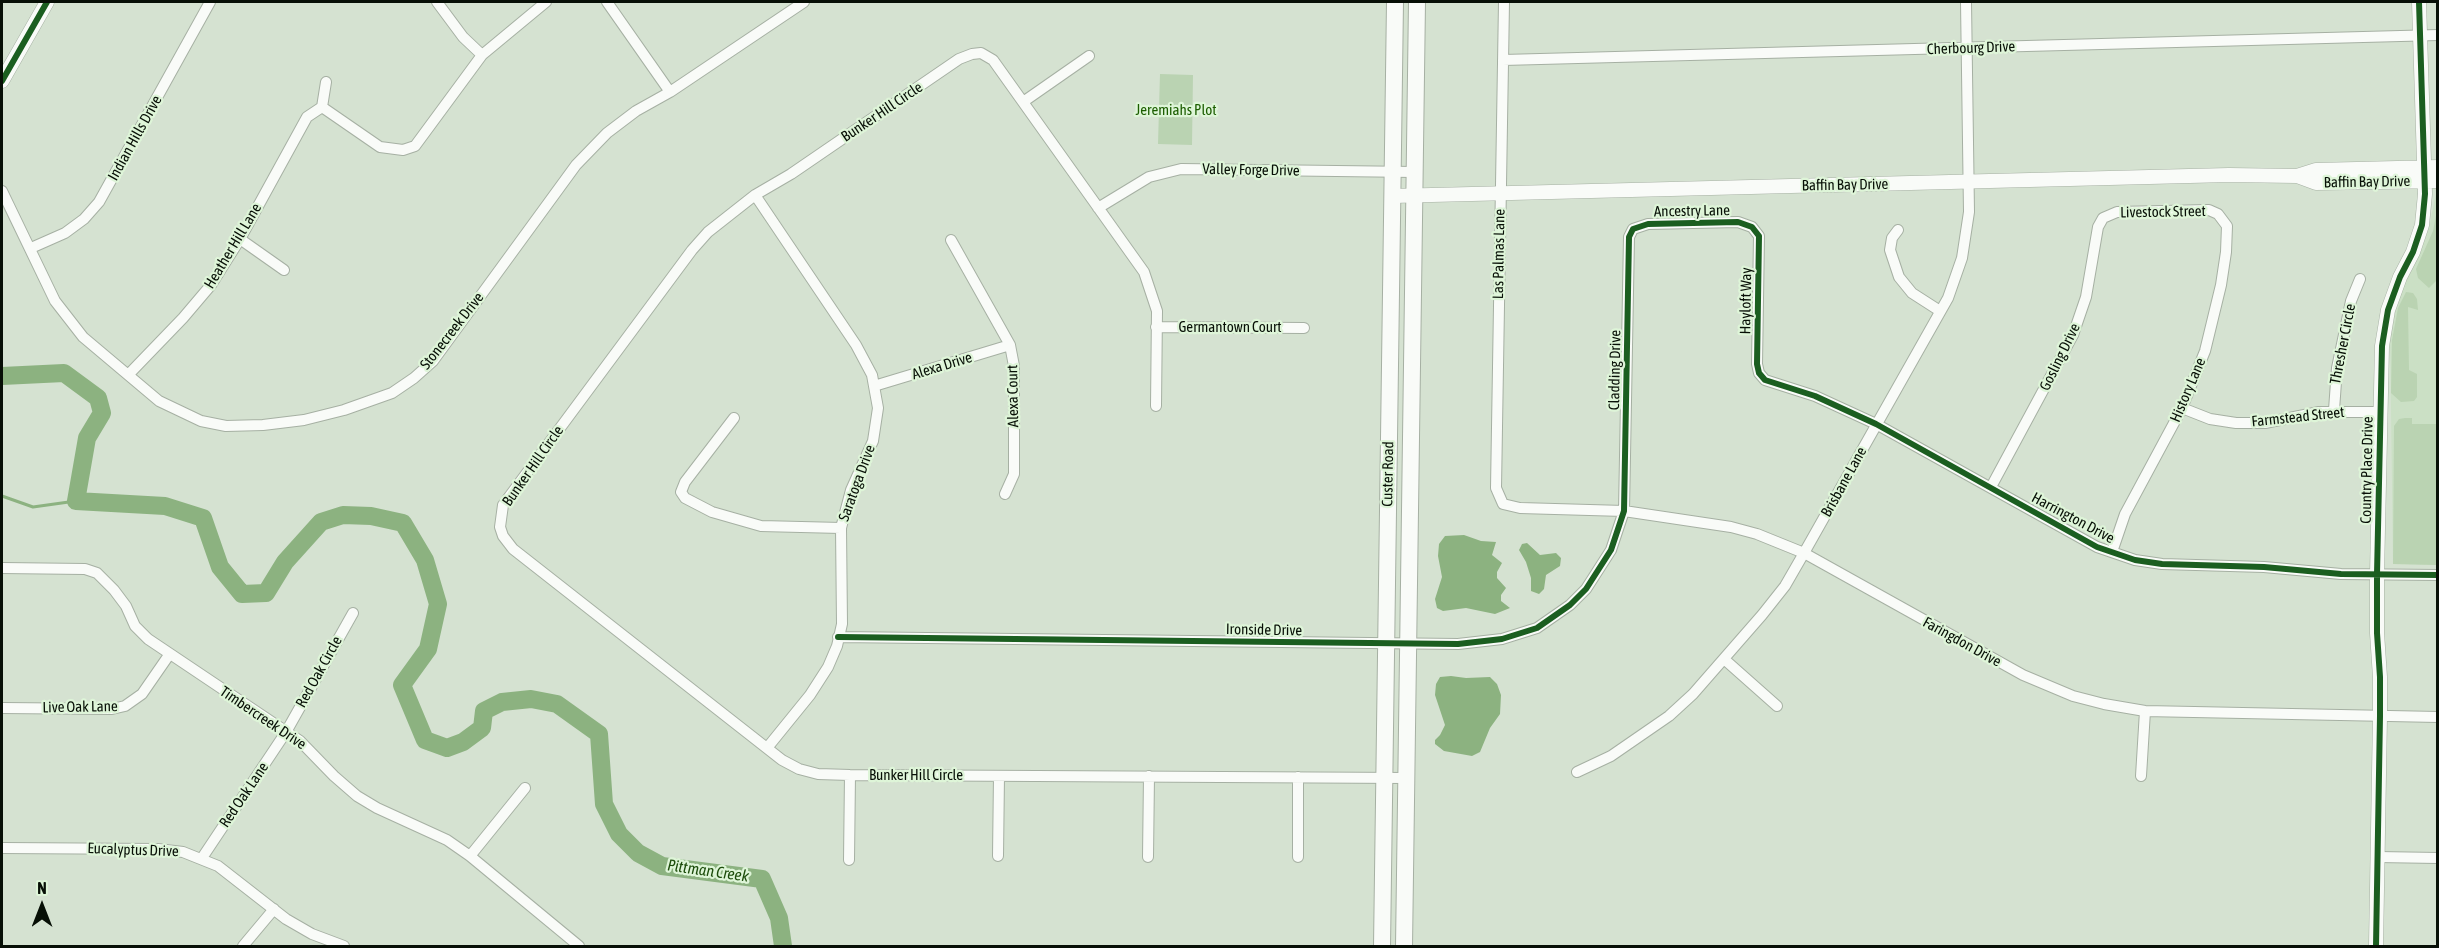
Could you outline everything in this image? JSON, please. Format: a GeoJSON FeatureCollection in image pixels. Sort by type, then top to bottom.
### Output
{"type":"FeatureCollection","features":[{"type":"Feature","properties":{"kind":"main road","name":"Custer Road"},"geometry":{"type":"LineString","coordinates":[[1382,946],[1395,2]]}},
{"type":"Feature","properties":{"kind":"main road","name":"Custer Road"},"geometry":{"type":"LineString","coordinates":[[1404,946],[1417,2]]}},
{"type":"Feature","properties":{"kind":"street"},"geometry":{"type":"LineString","coordinates":[[2,81],[47,2]]}},
{"type":"Feature","properties":{"kind":"street","name":"Indian Hills Drive"},"geometry":{"type":"LineString","coordinates":[[31,248],[65,233],[84,219],[99,202],[210,2]]}},
{"type":"Feature","properties":{"kind":"street"},"geometry":{"type":"LineString","coordinates":[[437,2],[463,37],[482,55]]}},
{"type":"Feature","properties":{"kind":"street"},"geometry":{"type":"LineString","coordinates":[[326,82],[322,107],[380,147],[403,150],[415,146],[482,55],[546,2]]}},
{"type":"Feature","properties":{"kind":"street"},"geometry":{"type":"LineString","coordinates":[[607,2],[670,92]]}},
{"type":"Feature","properties":{"kind":"street","name":"Stonecreek Drive"},"geometry":{"type":"LineString","coordinates":[[2,191],[56,301],[83,337],[159,401],[201,421],[226,426],[263,425],[304,420],[344,411],[392,393],[433,361],[576,165],[606,133],[804,2]]}},
{"type":"Feature","properties":{"kind":"street","name":"Las Palmas Lane"},"geometry":{"type":"LineString","coordinates":[[1503,504],[1496,488],[1504,2]]}},
{"type":"Feature","properties":{"kind":"street","name":"Brisbane Lane"},"geometry":{"type":"LineString","coordinates":[[1576,771],[1611,756],[1661,722],[1693,694],[1785,586],[1948,298],[1962,258],[1969,212],[1966,2]]}},
{"type":"Feature","properties":{"kind":"street","name":"Country Place Drive"},"geometry":{"type":"LineString","coordinates":[[2376,946],[2380,716],[2377,574],[2382,346],[2388,310],[2422,225],[2431,174],[2419,2]]}},
{"type":"Feature","properties":{"kind":"street","name":"Cherbourg Drive"},"geometry":{"type":"LineString","coordinates":[[1503,60],[2438,35]]}},
{"type":"Feature","properties":{"kind":"street","name":"Bunker Hill Circle"},"geometry":{"type":"LineString","coordinates":[[1156,406],[1157,311],[1144,272],[993,60],[981,53],[959,59],[791,174],[755,195],[708,232],[692,250],[503,505],[500,527],[503,536],[513,549],[782,760],[799,769],[818,774],[850,775],[1407,778]]}},
{"type":"Feature","properties":{"kind":"street"},"geometry":{"type":"LineString","coordinates":[[1023,102],[1089,56]]}},
{"type":"Feature","properties":{"kind":"street","name":"Heather Hill Lane"},"geometry":{"type":"LineString","coordinates":[[129,374],[211,285],[240,239],[307,117],[322,107]]}},
{"type":"Feature","properties":{"kind":"street","name":"Valley Forge Drive"},"geometry":{"type":"LineString","coordinates":[[1098,208],[1149,177],[1181,169],[1414,172]]}},
{"type":"Feature","properties":{"kind":"street","name":"Baffin Bay Drive"},"geometry":{"type":"LineString","coordinates":[[1392,196],[2229,175],[2297,176],[2316,170],[2431,174]]}},
{"type":"Feature","properties":{"kind":"street","name":"Saratoga Drive"},"geometry":{"type":"LineString","coordinates":[[755,195],[856,345],[872,375],[878,408],[873,441],[851,490],[841,528],[842,624],[837,646],[828,667],[810,695],[767,748]]}},
{"type":"Feature","properties":{"kind":"street","name":"Livestock Street"},"geometry":{"type":"LineString","coordinates":[[2103,218],[2117,212],[2209,210],[2222,217]]}},
{"type":"Feature","properties":{"kind":"street","name":"History Lane"},"geometry":{"type":"LineString","coordinates":[[2112,552],[2124,514],[2182,408],[2205,351],[2221,285],[2227,232],[2222,217]]}},
{"type":"Feature","properties":{"kind":"street","name":"Gosling Drive"},"geometry":{"type":"LineString","coordinates":[[1991,486],[2073,335],[2086,297],[2097,231],[2103,218]]}},
{"type":"Feature","properties":{"kind":"street","name":"Ancestry Lane"},"geometry":{"type":"LineString","coordinates":[[1633,229],[1648,224],[1737,222],[1752,227]]}},
{"type":"Feature","properties":{"kind":"street","name":"Hayloft Way"},"geometry":{"type":"LineString","coordinates":[[1752,227],[1759,236],[1758,364],[1762,377]]}},
{"type":"Feature","properties":{"kind":"street","name":"Cladding Drive"},"geometry":{"type":"LineString","coordinates":[[1624,511],[1629,237],[1633,229]]}},
{"type":"Feature","properties":{"kind":"street"},"geometry":{"type":"LineString","coordinates":[[1898,230],[1892,238],[1890,250],[1899,276],[1912,292],[1940,311]]}},
{"type":"Feature","properties":{"kind":"street"},"geometry":{"type":"LineString","coordinates":[[240,239],[284,270]]}},
{"type":"Feature","properties":{"kind":"street","name":"Alexa Court"},"geometry":{"type":"LineString","coordinates":[[951,240],[1010,345],[1014,366],[1014,474],[1005,494]]}},
{"type":"Feature","properties":{"kind":"street","name":"Thresher Circle"},"geometry":{"type":"LineString","coordinates":[[2334,411],[2337,368],[2351,301],[2360,279]]}},
{"type":"Feature","properties":{"kind":"street","name":"Germantown Court"},"geometry":{"type":"LineString","coordinates":[[1156,327],[1304,328]]}},
{"type":"Feature","properties":{"kind":"street","name":"Alexa Drive"},"geometry":{"type":"LineString","coordinates":[[874,386],[1010,345]]}},
{"type":"Feature","properties":{"kind":"street","name":"Harrington Drive"},"geometry":{"type":"LineString","coordinates":[[1762,377],[1769,382],[1835,404],[1876,424],[1991,486],[2056,525],[2112,552],[2135,560],[2162,564],[2238,565],[2341,574],[2438,575]]}},
{"type":"Feature","properties":{"kind":"street","name":"Farmstead Street"},"geometry":{"type":"LineString","coordinates":[[2182,408],[2210,419],[2243,423],[2265,423],[2334,411],[2381,412]]}},
{"type":"Feature","properties":{"kind":"street"},"geometry":{"type":"LineString","coordinates":[[734,418],[685,483],[681,492],[685,498],[712,512],[761,526],[841,528]]}},
{"type":"Feature","properties":{"kind":"street","name":"Faringdon Drive"},"geometry":{"type":"LineString","coordinates":[[1503,504],[1520,508],[1624,511],[1731,527],[1777,541],[1804,553],[2023,675],[2073,696],[2145,711],[2438,717]]}},
{"type":"Feature","properties":{"kind":"street","name":"Ironside Drive"},"geometry":{"type":"LineString","coordinates":[[838,637],[1482,643],[1537,628],[1570,605],[1586,589],[1611,550],[1624,511]]}},
{"type":"Feature","properties":{"kind":"street","name":"Timbercreek Drive"},"geometry":{"type":"LineString","coordinates":[[2,568],[85,569],[97,573],[114,590],[126,606],[135,626],[148,639],[308,747],[334,776],[357,796],[377,808],[447,840],[470,856],[579,946]]}},
{"type":"Feature","properties":{"kind":"street","name":"Red Oak Circle"},"geometry":{"type":"LineString","coordinates":[[286,732],[353,613]]}},
{"type":"Feature","properties":{"kind":"street","name":"Live Oak Lane"},"geometry":{"type":"LineString","coordinates":[[2,708],[112,709],[125,706],[142,694],[169,655]]}},
{"type":"Feature","properties":{"kind":"street"},"geometry":{"type":"LineString","coordinates":[[1724,659],[1778,706]]}},
{"type":"Feature","properties":{"kind":"street"},"geometry":{"type":"LineString","coordinates":[[2141,776],[2145,711]]}},
{"type":"Feature","properties":{"kind":"street","name":"Red Oak Lane"},"geometry":{"type":"LineString","coordinates":[[202,858],[286,732]]}},
{"type":"Feature","properties":{"kind":"street"},"geometry":{"type":"LineString","coordinates":[[849,860],[850,775]]}},
{"type":"Feature","properties":{"kind":"street"},"geometry":{"type":"LineString","coordinates":[[998,856],[999,776]]}},
{"type":"Feature","properties":{"kind":"street"},"geometry":{"type":"LineString","coordinates":[[1148,857],[1149,776]]}},
{"type":"Feature","properties":{"kind":"street"},"geometry":{"type":"LineString","coordinates":[[1298,777],[1298,857]]}},
{"type":"Feature","properties":{"kind":"street"},"geometry":{"type":"LineString","coordinates":[[470,856],[525,788]]}},
{"type":"Feature","properties":{"kind":"street","name":"Eucalyptus Drive"},"geometry":{"type":"LineString","coordinates":[[2,848],[158,849],[183,852],[218,866],[274,909],[312,934],[344,946]]}},
{"type":"Feature","properties":{"kind":"street"},"geometry":{"type":"LineString","coordinates":[[2378,857],[2438,858]]}},
{"type":"Feature","properties":{"kind":"street"},"geometry":{"type":"LineString","coordinates":[[243,946],[274,909]]}},
{"type":"Feature","properties":{"kind":"shaded area"},"geometry":{"type":"Polygon","coordinates":[[[2437,189],[2437,565],[2393,564],[2390,329],[2402,288],[2429,228],[2437,189]]]}},
{"type":"Feature","properties":{"kind":"shaded area"},"geometry":{"type":"Polygon","coordinates":[[[1464,535],[1481,541],[1496,542],[1492,555],[1502,563],[1497,572],[1497,578],[1506,588],[1501,595],[1501,601],[1510,608],[1495,614],[1466,608],[1443,611],[1437,608],[1435,599],[1442,577],[1438,556],[1439,544],[1445,536],[1464,535]]]}},
{"type":"Feature","properties":{"kind":"shaded area"},"geometry":{"type":"Polygon","coordinates":[[[1527,543],[1540,555],[1556,553],[1561,558],[1560,566],[1546,575],[1544,589],[1539,594],[1531,591],[1531,578],[1519,550],[1522,544],[1527,543]]]}},
{"type":"Feature","properties":{"kind":"shaded area"},"geometry":{"type":"Polygon","coordinates":[[[1440,677],[1490,677],[1497,684],[1501,695],[1500,714],[1490,728],[1480,752],[1472,756],[1444,751],[1435,744],[1435,740],[1445,725],[1435,695],[1436,684],[1440,677]]]}},
{"type":"Feature","properties":{"kind":"green space","name":"Jeremiahs Plot"},"geometry":{"type":"Polygon","coordinates":[[[1160,74],[1193,75],[1192,145],[1158,144],[1160,74]]]}},
{"type":"Feature","properties":{"kind":"green space"},"geometry":{"type":"Polygon","coordinates":[[[2437,211],[2437,280],[2429,288],[2418,278],[2416,269],[2433,231],[2437,211]]]}},
{"type":"Feature","properties":{"kind":"green space"},"geometry":{"type":"Polygon","coordinates":[[[2406,292],[2413,293],[2417,299],[2418,310],[2408,307],[2409,370],[2417,374],[2417,397],[2414,401],[2401,402],[2391,393],[2392,340],[2398,308],[2406,292]]]}},
{"type":"Feature","properties":{"kind":"green space"},"geometry":{"type":"Polygon","coordinates":[[[2412,418],[2412,424],[2437,424],[2437,565],[2393,564],[2394,426],[2399,419],[2412,418]]]}},
{"type":"Feature","properties":{"kind":"waterway","name":"Pittman Creek"},"geometry":{"type":"LineString","coordinates":[[2,376],[64,373],[98,398],[102,413],[87,438],[76,501],[165,506],[203,518],[220,567],[242,594],[266,593],[285,562],[321,522],[343,515],[371,516],[403,523],[425,560],[438,604],[428,649],[402,685],[425,740],[447,748],[463,742],[482,728],[484,711],[502,702],[531,699],[557,704],[599,734],[604,804],[619,834],[638,853],[662,866],[762,879],[779,918],[783,946]]}},
{"type":"Feature","properties":{"kind":"waterway"},"geometry":{"type":"LineString","coordinates":[[2,496],[33,507],[76,501]]}},
{"type":"Feature","properties":{"kind":"cycle path"},"geometry":{"type":"LineString","coordinates":[[2,81],[47,2]]}},
{"type":"Feature","properties":{"kind":"cycle path"},"geometry":{"type":"LineString","coordinates":[[2376,946],[2380,716],[2377,574],[2382,346],[2388,310],[2422,225],[2425,194],[2419,2]]}},
{"type":"Feature","properties":{"kind":"cycle path"},"geometry":{"type":"LineString","coordinates":[[838,637],[1458,644],[1502,639],[1537,628],[1570,605],[1586,589],[1611,550],[1624,511],[1629,237],[1633,229],[1648,224],[1738,222],[1752,227],[1759,236],[1757,364],[1759,373],[1765,380],[1815,396],[1876,424],[2097,547],[2135,560],[2162,564],[2264,567],[2341,574],[2438,575]]}}]}
